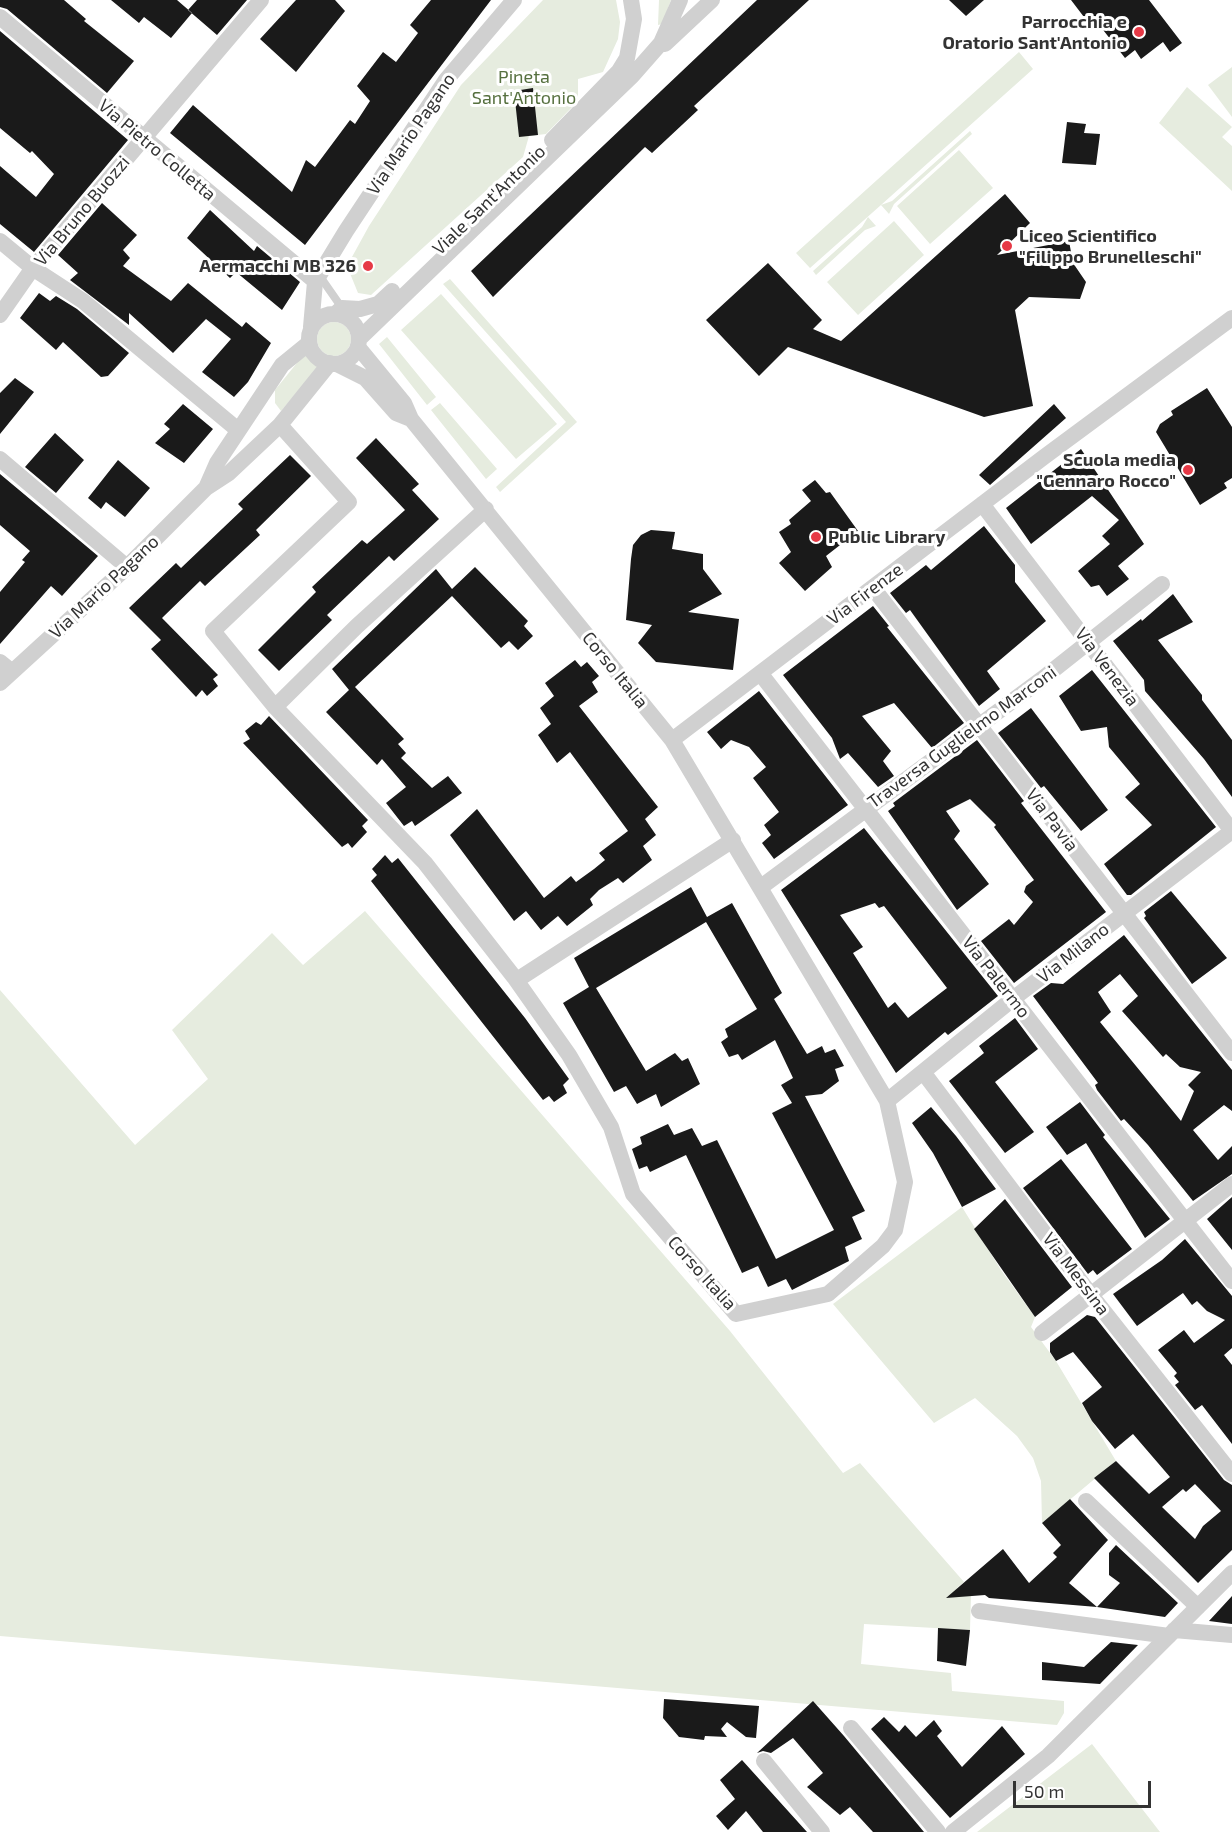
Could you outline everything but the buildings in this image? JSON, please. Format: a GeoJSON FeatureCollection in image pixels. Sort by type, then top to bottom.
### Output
{"type":"FeatureCollection","features":[{"type":"Feature","properties":{"kind":"street","name":"Via Bruno Buozzi"},"geometry":{"type":"LineString","coordinates":[[0,315],[34,269],[261,0]]}},
{"type":"Feature","properties":{"kind":"street","name":"Via Mario Pagano"},"geometry":{"type":"LineString","coordinates":[[310,335],[317,278],[446,80],[514,0]]}},
{"type":"Feature","properties":{"kind":"street","name":"Viale Sant'Antonio"},"geometry":{"type":"LineString","coordinates":[[627,58],[633,19],[631,0]]}},
{"type":"Feature","properties":{"kind":"street","name":"Viale Sant'Antonio"},"geometry":{"type":"LineString","coordinates":[[338,311],[360,309],[378,304],[504,188],[619,71],[627,58],[645,0]]}},
{"type":"Feature","properties":{"kind":"street","name":"Viale Sant'Antonio"},"geometry":{"type":"LineString","coordinates":[[632,76],[661,43],[680,0]]}},
{"type":"Feature","properties":{"kind":"street","name":"Viale Sant'Antonio"},"geometry":{"type":"LineString","coordinates":[[359,343],[712,0]]}},
{"type":"Feature","properties":{"kind":"street","name":"Via Pietro Colletta"},"geometry":{"type":"LineString","coordinates":[[0,17],[144,139],[317,278]]}},
{"type":"Feature","properties":{"kind":"street"},"geometry":{"type":"LineString","coordinates":[[0,241],[34,269],[83,301],[238,430]]}},
{"type":"Feature","properties":{"kind":"street","name":"Via Mario Pagano"},"geometry":{"type":"LineString","coordinates":[[206,488],[217,463],[282,365],[310,335],[320,318],[338,311]]}},
{"type":"Feature","properties":{"kind":"street"},"geometry":{"type":"LineString","coordinates":[[338,311],[355,325],[359,343]]}},
{"type":"Feature","properties":{"kind":"street","name":"Via Firenze"},"geometry":{"type":"LineString","coordinates":[[672,740],[982,504],[1232,318]]}},
{"type":"Feature","properties":{"kind":"street"},"geometry":{"type":"LineString","coordinates":[[310,335],[316,357],[334,364]]}},
{"type":"Feature","properties":{"kind":"street","name":"Via Mario Pagano"},"geometry":{"type":"LineString","coordinates":[[4,672],[127,567],[206,488],[229,473],[280,425],[334,364],[350,358],[359,343]]}},
{"type":"Feature","properties":{"kind":"street","name":"Corso Italia"},"geometry":{"type":"LineString","coordinates":[[280,425],[349,502],[213,631],[275,707],[425,863],[517,980],[569,1055],[611,1127],[633,1194],[736,1314],[828,1294],[883,1246],[895,1230],[905,1182],[887,1101],[672,740],[411,419],[404,403],[359,343]]}},
{"type":"Feature","properties":{"kind":"street","name":"Corso Italia"},"geometry":{"type":"LineString","coordinates":[[334,364],[365,378],[396,413],[411,419]]}},
{"type":"Feature","properties":{"kind":"street"},"geometry":{"type":"LineString","coordinates":[[0,459],[127,567]]}},
{"type":"Feature","properties":{"kind":"street","name":"Via Venezia"},"geometry":{"type":"LineString","coordinates":[[982,504],[1232,831]]}},
{"type":"Feature","properties":{"kind":"street"},"geometry":{"type":"LineString","coordinates":[[275,707],[357,626],[486,509]]}},
{"type":"Feature","properties":{"kind":"street","name":"Traversa Guglielmo Marconi"},"geometry":{"type":"LineString","coordinates":[[761,887],[1088,643],[1162,584]]}},
{"type":"Feature","properties":{"kind":"street","name":"Via Pavia"},"geometry":{"type":"LineString","coordinates":[[873,588],[1232,1053]]}},
{"type":"Feature","properties":{"kind":"street","name":"Via Palermo"},"geometry":{"type":"LineString","coordinates":[[760,673],[1232,1281]]}},
{"type":"Feature","properties":{"kind":"street","name":"Via Milano"},"geometry":{"type":"LineString","coordinates":[[887,1101],[1014,998],[1232,831]]}},
{"type":"Feature","properties":{"kind":"street"},"geometry":{"type":"LineString","coordinates":[[517,980],[733,840]]}},
{"type":"Feature","properties":{"kind":"street","name":"Via Messina"},"geometry":{"type":"LineString","coordinates":[[923,1072],[1091,1295],[1232,1474]]}},
{"type":"Feature","properties":{"kind":"street"},"geometry":{"type":"LineString","coordinates":[[1042,1333],[1232,1184]]}},
{"type":"Feature","properties":{"kind":"street"},"geometry":{"type":"LineString","coordinates":[[1086,1501],[1198,1607]]}},
{"type":"Feature","properties":{"kind":"street"},"geometry":{"type":"LineString","coordinates":[[953,1832],[1048,1756],[1232,1573]]}},
{"type":"Feature","properties":{"kind":"street"},"geometry":{"type":"LineString","coordinates":[[979,1611],[1172,1633],[1232,1635]]}},
{"type":"Feature","properties":{"kind":"street"},"geometry":{"type":"LineString","coordinates":[[851,1728],[938,1832]]}},
{"type":"Feature","properties":{"kind":"street"},"geometry":{"type":"LineString","coordinates":[[764,1761],[822,1832]]}},
{"type":"Feature","properties":{"kind":"lane"},"geometry":{"type":"LineString","coordinates":[[317,278],[338,311]]}},
{"type":"Feature","properties":{"kind":"green space","name":"Pineta Sant'Antonio"},"geometry":{"type":"Polygon","coordinates":[[[543,0],[616,0],[620,22],[618,39],[603,72],[578,79],[578,101],[546,134],[529,136],[523,157],[371,295],[358,293],[347,266],[369,226],[461,85],[543,0]]]}},
{"type":"Feature","properties":{"kind":"green space"},"geometry":{"type":"Polygon","coordinates":[[[659,0],[671,0],[662,24],[658,25],[659,0]]]}},
{"type":"Feature","properties":{"kind":"green space"},"geometry":{"type":"Polygon","coordinates":[[[1019,52],[1033,69],[810,268],[796,253],[1019,52]]]}},
{"type":"Feature","properties":{"kind":"green space"},"geometry":{"type":"Polygon","coordinates":[[[1232,67],[1232,117],[1208,85],[1232,67]]]}},
{"type":"Feature","properties":{"kind":"green space"},"geometry":{"type":"Polygon","coordinates":[[[1187,87],[1232,127],[1222,137],[1232,146],[1232,191],[1159,123],[1187,87]]]}},
{"type":"Feature","properties":{"kind":"green space"},"geometry":{"type":"Polygon","coordinates":[[[970,131],[972,134],[894,204],[889,214],[881,205],[892,201],[970,131]]]}},
{"type":"Feature","properties":{"kind":"green space"},"geometry":{"type":"Polygon","coordinates":[[[959,150],[993,188],[930,244],[897,206],[959,150]]]}},
{"type":"Feature","properties":{"kind":"green space"},"geometry":{"type":"Polygon","coordinates":[[[868,217],[876,226],[865,230],[816,275],[813,271],[862,227],[868,217]]]}},
{"type":"Feature","properties":{"kind":"green space"},"geometry":{"type":"Polygon","coordinates":[[[894,221],[924,255],[858,315],[827,282],[894,221]]]}},
{"type":"Feature","properties":{"kind":"green space"},"geometry":{"type":"Polygon","coordinates":[[[450,279],[577,422],[500,492],[496,487],[566,422],[443,284],[450,279]]]}},
{"type":"Feature","properties":{"kind":"green space"},"geometry":{"type":"Polygon","coordinates":[[[441,294],[557,424],[516,459],[401,330],[441,294]]]}},
{"type":"Feature","properties":{"kind":"green space"},"geometry":{"type":"Polygon","coordinates":[[[334,322],[346,327],[351,339],[346,351],[334,356],[322,351],[317,339],[322,327],[334,322]]]}},
{"type":"Feature","properties":{"kind":"green space"},"geometry":{"type":"Polygon","coordinates":[[[387,337],[436,397],[427,405],[379,344],[387,337]]]}},
{"type":"Feature","properties":{"kind":"green space"},"geometry":{"type":"Polygon","coordinates":[[[305,353],[318,367],[281,411],[275,403],[275,390],[305,353]]]}},
{"type":"Feature","properties":{"kind":"green space"},"geometry":{"type":"Polygon","coordinates":[[[440,403],[497,469],[486,479],[431,410],[440,403]]]}},
{"type":"Feature","properties":{"kind":"green space"},"geometry":{"type":"Polygon","coordinates":[[[365,911],[730,1331],[843,1473],[860,1463],[964,1582],[957,1588],[956,1596],[971,1596],[970,1630],[864,1624],[861,1664],[951,1673],[952,1691],[1064,1701],[1064,1713],[1057,1725],[0,1636],[0,990],[135,1145],[208,1079],[172,1030],[272,933],[303,965],[365,911]]]}},
{"type":"Feature","properties":{"kind":"green space"},"geometry":{"type":"Polygon","coordinates":[[[962,1207],[1001,1270],[1035,1317],[1031,1327],[1056,1361],[1116,1461],[1042,1523],[1041,1481],[1033,1458],[1017,1436],[975,1398],[934,1423],[833,1304],[962,1207]]]}},
{"type":"Feature","properties":{"kind":"green space"},"geometry":{"type":"Polygon","coordinates":[[[1092,1744],[1160,1832],[977,1832],[1092,1744]]]}},
{"type":"Feature","properties":{"kind":"place","name":"Parrocchia e Oratorio Sant'Antonio"},"geometry":{"type":"Point","coordinates":[1139,32]}},
{"type":"Feature","properties":{"kind":"place","name":"Liceo Scientifico \"Filippo Brunelleschi\""},"geometry":{"type":"Point","coordinates":[1007,246]}},
{"type":"Feature","properties":{"kind":"place","name":"Aermacchi MB 326"},"geometry":{"type":"Point","coordinates":[368,266]}},
{"type":"Feature","properties":{"kind":"place","name":"Scuola media \"Gennaro Rocco\""},"geometry":{"type":"Point","coordinates":[1188,470]}},
{"type":"Feature","properties":{"kind":"place","name":"Public Library"},"geometry":{"type":"Point","coordinates":[816,537]}}]}
